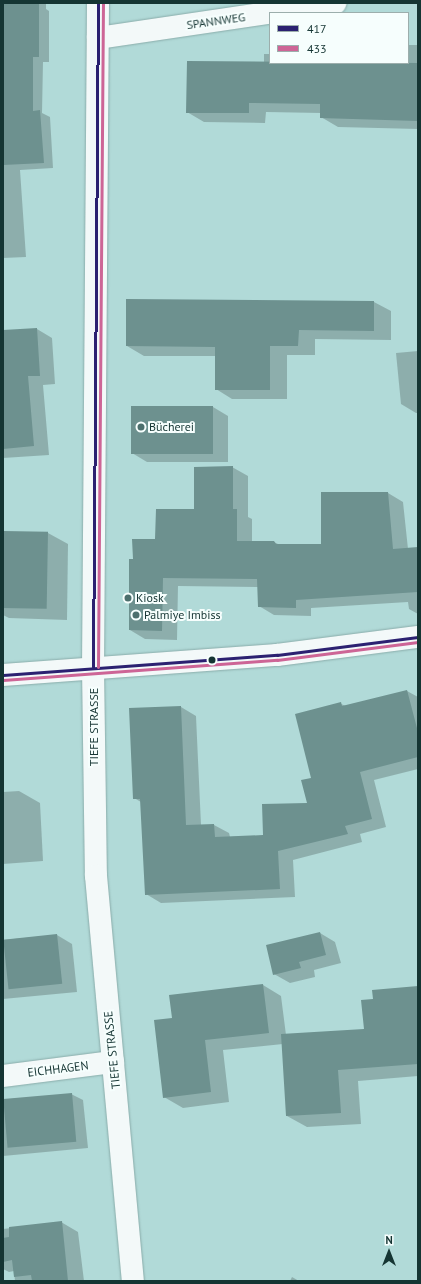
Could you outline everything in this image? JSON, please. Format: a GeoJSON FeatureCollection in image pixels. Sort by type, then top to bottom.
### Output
{"type":"FeatureCollection","features":[{"type":"Feature","properties":{"kind":"main road","name":"TIEFE STRASSE"},"geometry":{"type":"LineString","coordinates":[[98,3],[94,667],[96,876],[133,1281]]}},
{"type":"Feature","properties":{"kind":"main road","name":"SPANNWEG"},"geometry":{"type":"LineString","coordinates":[[274,12],[335,3]]}},
{"type":"Feature","properties":{"kind":"main road","name":"SPANNWEG"},"geometry":{"type":"LineString","coordinates":[[98,38],[269,13]]}},
{"type":"Feature","properties":{"kind":"main road"},"geometry":{"type":"LineString","coordinates":[[3,675],[94,667],[277,655],[418,637]]}},
{"type":"Feature","properties":{"kind":"main road","name":"EICHHAGEN"},"geometry":{"type":"LineString","coordinates":[[3,1076],[113,1062]]}},
{"type":"Feature","properties":{"kind":"building"},"geometry":{"type":"Polygon","coordinates":[[[3,4],[39,4],[39,57],[33,57],[33,111],[40,110],[44,163],[3,165],[3,4]]]}},
{"type":"Feature","properties":{"kind":"building"},"geometry":{"type":"Polygon","coordinates":[[[187,61],[269,62],[269,64],[418,63],[418,121],[320,118],[320,104],[249,103],[249,113],[186,113],[187,61]]]}},
{"type":"Feature","properties":{"kind":"building"},"geometry":{"type":"Polygon","coordinates":[[[126,299],[374,301],[374,331],[299,330],[298,346],[270,346],[270,390],[215,390],[215,347],[126,346],[126,299]]]}},
{"type":"Feature","properties":{"kind":"building"},"geometry":{"type":"Polygon","coordinates":[[[37,328],[40,376],[28,376],[34,446],[3,449],[3,330],[37,328]]]}},
{"type":"Feature","properties":{"kind":"building"},"geometry":{"type":"Polygon","coordinates":[[[131,406],[213,406],[213,454],[131,454],[131,406]]]}},
{"type":"Feature","properties":{"kind":"building"},"geometry":{"type":"Polygon","coordinates":[[[233,466],[233,509],[237,509],[237,541],[274,541],[276,544],[321,544],[321,492],[388,492],[393,549],[418,547],[418,592],[296,600],[296,608],[258,607],[257,579],[163,578],[162,631],[129,630],[129,559],[133,559],[132,539],[155,539],[156,509],[194,509],[194,467],[233,466]]]}},
{"type":"Feature","properties":{"kind":"building"},"geometry":{"type":"Polygon","coordinates":[[[3,531],[48,532],[47,609],[3,608],[3,531]]]}},
{"type":"Feature","properties":{"kind":"building"},"geometry":{"type":"Polygon","coordinates":[[[407,690],[418,732],[418,757],[360,772],[372,819],[345,826],[348,834],[278,851],[280,889],[145,895],[140,799],[133,799],[129,708],[181,706],[186,825],[214,824],[215,837],[263,835],[262,804],[307,803],[301,780],[311,778],[295,714],[341,702],[342,706],[407,690]]]}},
{"type":"Feature","properties":{"kind":"building"},"geometry":{"type":"Polygon","coordinates":[[[320,932],[326,955],[299,962],[301,968],[273,975],[266,945],[320,932]]]}},
{"type":"Feature","properties":{"kind":"building"},"geometry":{"type":"Polygon","coordinates":[[[57,934],[62,984],[9,989],[3,940],[57,934]]]}},
{"type":"Feature","properties":{"kind":"building"},"geometry":{"type":"Polygon","coordinates":[[[263,984],[269,1033],[205,1040],[211,1092],[163,1098],[154,1020],[172,1018],[169,995],[263,984]]]}},
{"type":"Feature","properties":{"kind":"building"},"geometry":{"type":"Polygon","coordinates":[[[418,986],[418,1064],[338,1070],[341,1113],[286,1116],[281,1034],[364,1029],[361,1000],[373,999],[372,990],[418,986]]]}},
{"type":"Feature","properties":{"kind":"building"},"geometry":{"type":"Polygon","coordinates":[[[72,1093],[76,1142],[8,1148],[3,1099],[72,1093]]]}},
{"type":"Feature","properties":{"kind":"building"},"geometry":{"type":"Polygon","coordinates":[[[62,1221],[68,1281],[32,1281],[31,1275],[14,1277],[12,1260],[3,1262],[3,1238],[9,1237],[9,1227],[62,1221]]]}},
{"type":"Feature","properties":{"kind":"transit line","name":"417"},"geometry":{"type":"LineString","coordinates":[[93,667],[98,3]]}},
{"type":"Feature","properties":{"kind":"transit line","name":"433"},"geometry":{"type":"LineString","coordinates":[[98,667],[103,3]]}},
{"type":"Feature","properties":{"kind":"transit line","name":"417"},"geometry":{"type":"LineString","coordinates":[[3,675],[277,655],[418,637]]}},
{"type":"Feature","properties":{"kind":"transit line","name":"433"},"geometry":{"type":"LineString","coordinates":[[3,680],[277,660],[418,642]]}},
{"type":"Feature","properties":{"kind":"place","name":"Bücherei"},"geometry":{"type":"Point","coordinates":[141,427]}},
{"type":"Feature","properties":{"kind":"place","name":"Kiosk"},"geometry":{"type":"Point","coordinates":[128,598]}},
{"type":"Feature","properties":{"kind":"place","name":"Palmiye Imbiss"},"geometry":{"type":"Point","coordinates":[136,615]}}]}
